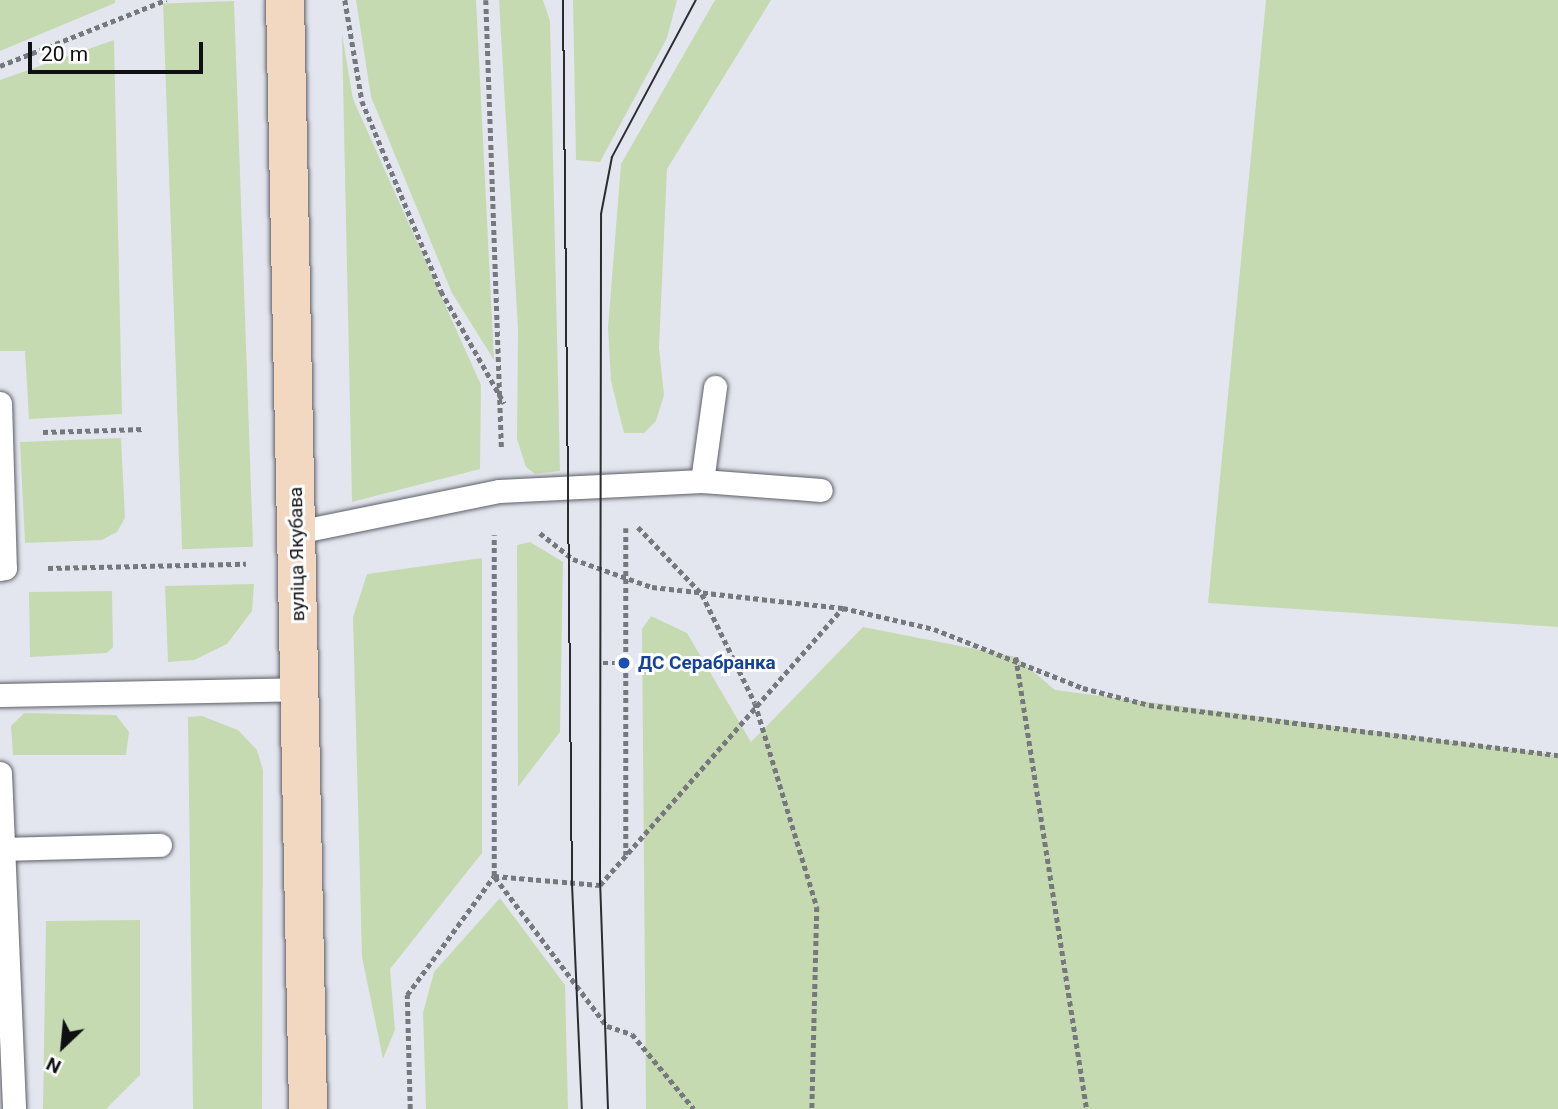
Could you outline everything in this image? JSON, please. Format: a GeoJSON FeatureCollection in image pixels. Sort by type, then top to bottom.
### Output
{"type":"FeatureCollection","features":[{"type":"Feature","properties":{"kind":"main road","name":"вуліца Якубава"},"geometry":{"type":"LineString","coordinates":[[285,0],[309,1109]]}},
{"type":"Feature","properties":{"kind":"lane"},"geometry":{"type":"LineString","coordinates":[[702,481],[715,387]]}},
{"type":"Feature","properties":{"kind":"lane"},"geometry":{"type":"LineString","coordinates":[[0,403],[3,568]]}},
{"type":"Feature","properties":{"kind":"lane"},"geometry":{"type":"LineString","coordinates":[[297,532],[499,491],[702,481],[821,490]]}},
{"type":"Feature","properties":{"kind":"lane"},"geometry":{"type":"LineString","coordinates":[[0,695],[300,689]]}},
{"type":"Feature","properties":{"kind":"lane"},"geometry":{"type":"LineString","coordinates":[[0,773],[14,1109]]}},
{"type":"Feature","properties":{"kind":"lane"},"geometry":{"type":"LineString","coordinates":[[3,849],[160,845]]}},
{"type":"Feature","properties":{"kind":"path"},"geometry":{"type":"LineString","coordinates":[[0,65],[166,0]]}},
{"type":"Feature","properties":{"kind":"path"},"geometry":{"type":"LineString","coordinates":[[345,0],[362,101],[441,292],[505,405]]}},
{"type":"Feature","properties":{"kind":"path"},"geometry":{"type":"LineString","coordinates":[[410,1109],[407,995],[494,876],[492,513],[499,491],[505,405],[486,0]]}},
{"type":"Feature","properties":{"kind":"path"},"geometry":{"type":"LineString","coordinates":[[2,434],[145,429]]}},
{"type":"Feature","properties":{"kind":"path"},"geometry":{"type":"LineString","coordinates":[[499,491],[515,513],[573,559],[626,578],[702,594],[842,608],[1016,657],[1083,688],[1149,705],[1558,755]]}},
{"type":"Feature","properties":{"kind":"path"},"geometry":{"type":"LineString","coordinates":[[626,856],[626,516],[702,594],[755,704],[817,906],[812,1109]]}},
{"type":"Feature","properties":{"kind":"path"},"geometry":{"type":"LineString","coordinates":[[3,568],[147,568]]}},
{"type":"Feature","properties":{"kind":"path"},"geometry":{"type":"LineString","coordinates":[[494,876],[600,885],[755,704],[842,608]]}},
{"type":"Feature","properties":{"kind":"path"},"geometry":{"type":"LineString","coordinates":[[1016,657],[1087,1109]]}},
{"type":"Feature","properties":{"kind":"path"},"geometry":{"type":"LineString","coordinates":[[603,663],[624,663]]}},
{"type":"Feature","properties":{"kind":"path"},"geometry":{"type":"LineString","coordinates":[[494,876],[607,1026],[632,1034],[694,1109]]}},
{"type":"Feature","properties":{"kind":"green space"},"geometry":{"type":"Polygon","coordinates":[[[0,0],[115,0],[115,3],[0,51],[0,0]]]}},
{"type":"Feature","properties":{"kind":"green space"},"geometry":{"type":"Polygon","coordinates":[[[356,0],[476,0],[494,360],[452,293],[371,97],[356,0]]]}},
{"type":"Feature","properties":{"kind":"green space"},"geometry":{"type":"Polygon","coordinates":[[[499,0],[543,0],[550,21],[560,471],[535,474],[526,467],[517,439],[518,329],[499,0]]]}},
{"type":"Feature","properties":{"kind":"green space"},"geometry":{"type":"Polygon","coordinates":[[[573,0],[677,0],[667,38],[600,162],[576,160],[573,0]]]}},
{"type":"Feature","properties":{"kind":"green space"},"geometry":{"type":"Polygon","coordinates":[[[715,0],[771,0],[667,169],[659,348],[664,395],[656,421],[644,433],[624,433],[611,381],[608,328],[621,164],[715,0]]]}},
{"type":"Feature","properties":{"kind":"green space"},"geometry":{"type":"Polygon","coordinates":[[[1266,0],[1558,0],[1558,627],[1208,603],[1266,0]]]}},
{"type":"Feature","properties":{"kind":"green space"},"geometry":{"type":"Polygon","coordinates":[[[234,1],[253,547],[182,549],[163,3],[234,1]]]}},
{"type":"Feature","properties":{"kind":"green space"},"geometry":{"type":"Polygon","coordinates":[[[342,34],[353,99],[481,385],[480,469],[352,502],[342,34]]]}},
{"type":"Feature","properties":{"kind":"green space"},"geometry":{"type":"Polygon","coordinates":[[[114,40],[122,414],[29,419],[25,351],[0,351],[0,80],[114,40]]]}},
{"type":"Feature","properties":{"kind":"green space"},"geometry":{"type":"Polygon","coordinates":[[[121,438],[125,518],[117,532],[102,540],[25,543],[20,442],[121,438]]]}},
{"type":"Feature","properties":{"kind":"green space"},"geometry":{"type":"Polygon","coordinates":[[[530,542],[563,562],[560,732],[518,787],[517,545],[530,542]]]}},
{"type":"Feature","properties":{"kind":"green space"},"geometry":{"type":"Polygon","coordinates":[[[482,558],[482,853],[390,969],[395,1030],[383,1059],[362,957],[353,617],[367,574],[482,558]]]}},
{"type":"Feature","properties":{"kind":"green space"},"geometry":{"type":"Polygon","coordinates":[[[254,584],[252,611],[227,644],[194,660],[168,662],[165,586],[254,584]]]}},
{"type":"Feature","properties":{"kind":"green space"},"geometry":{"type":"Polygon","coordinates":[[[112,591],[113,647],[107,653],[30,657],[29,592],[112,591]]]}},
{"type":"Feature","properties":{"kind":"green space"},"geometry":{"type":"Polygon","coordinates":[[[651,616],[687,633],[751,742],[863,627],[1016,657],[1055,690],[1558,755],[1558,1109],[646,1109],[642,629],[651,616]]]}},
{"type":"Feature","properties":{"kind":"green space"},"geometry":{"type":"Polygon","coordinates":[[[24,713],[116,715],[129,732],[126,755],[13,755],[11,726],[24,713]]]}},
{"type":"Feature","properties":{"kind":"green space"},"geometry":{"type":"Polygon","coordinates":[[[202,716],[238,730],[257,750],[263,770],[262,1109],[193,1109],[188,717],[202,716]]]}},
{"type":"Feature","properties":{"kind":"green space"},"geometry":{"type":"Polygon","coordinates":[[[500,898],[565,985],[568,1109],[426,1109],[423,1013],[434,972],[500,898]]]}},
{"type":"Feature","properties":{"kind":"green space"},"geometry":{"type":"Polygon","coordinates":[[[140,920],[140,1075],[106,1109],[43,1109],[46,921],[140,920]]]}},
{"type":"Feature","properties":{"kind":"tram line"},"geometry":{"type":"LineString","coordinates":[[563,0],[572,884],[582,1109]]}},
{"type":"Feature","properties":{"kind":"tram line"},"geometry":{"type":"LineString","coordinates":[[608,1109],[600,885],[601,214],[612,157],[696,0]]}},
{"type":"Feature","properties":{"kind":"place","name":"ДС Серабранка"},"geometry":{"type":"Point","coordinates":[624,663]}}]}
